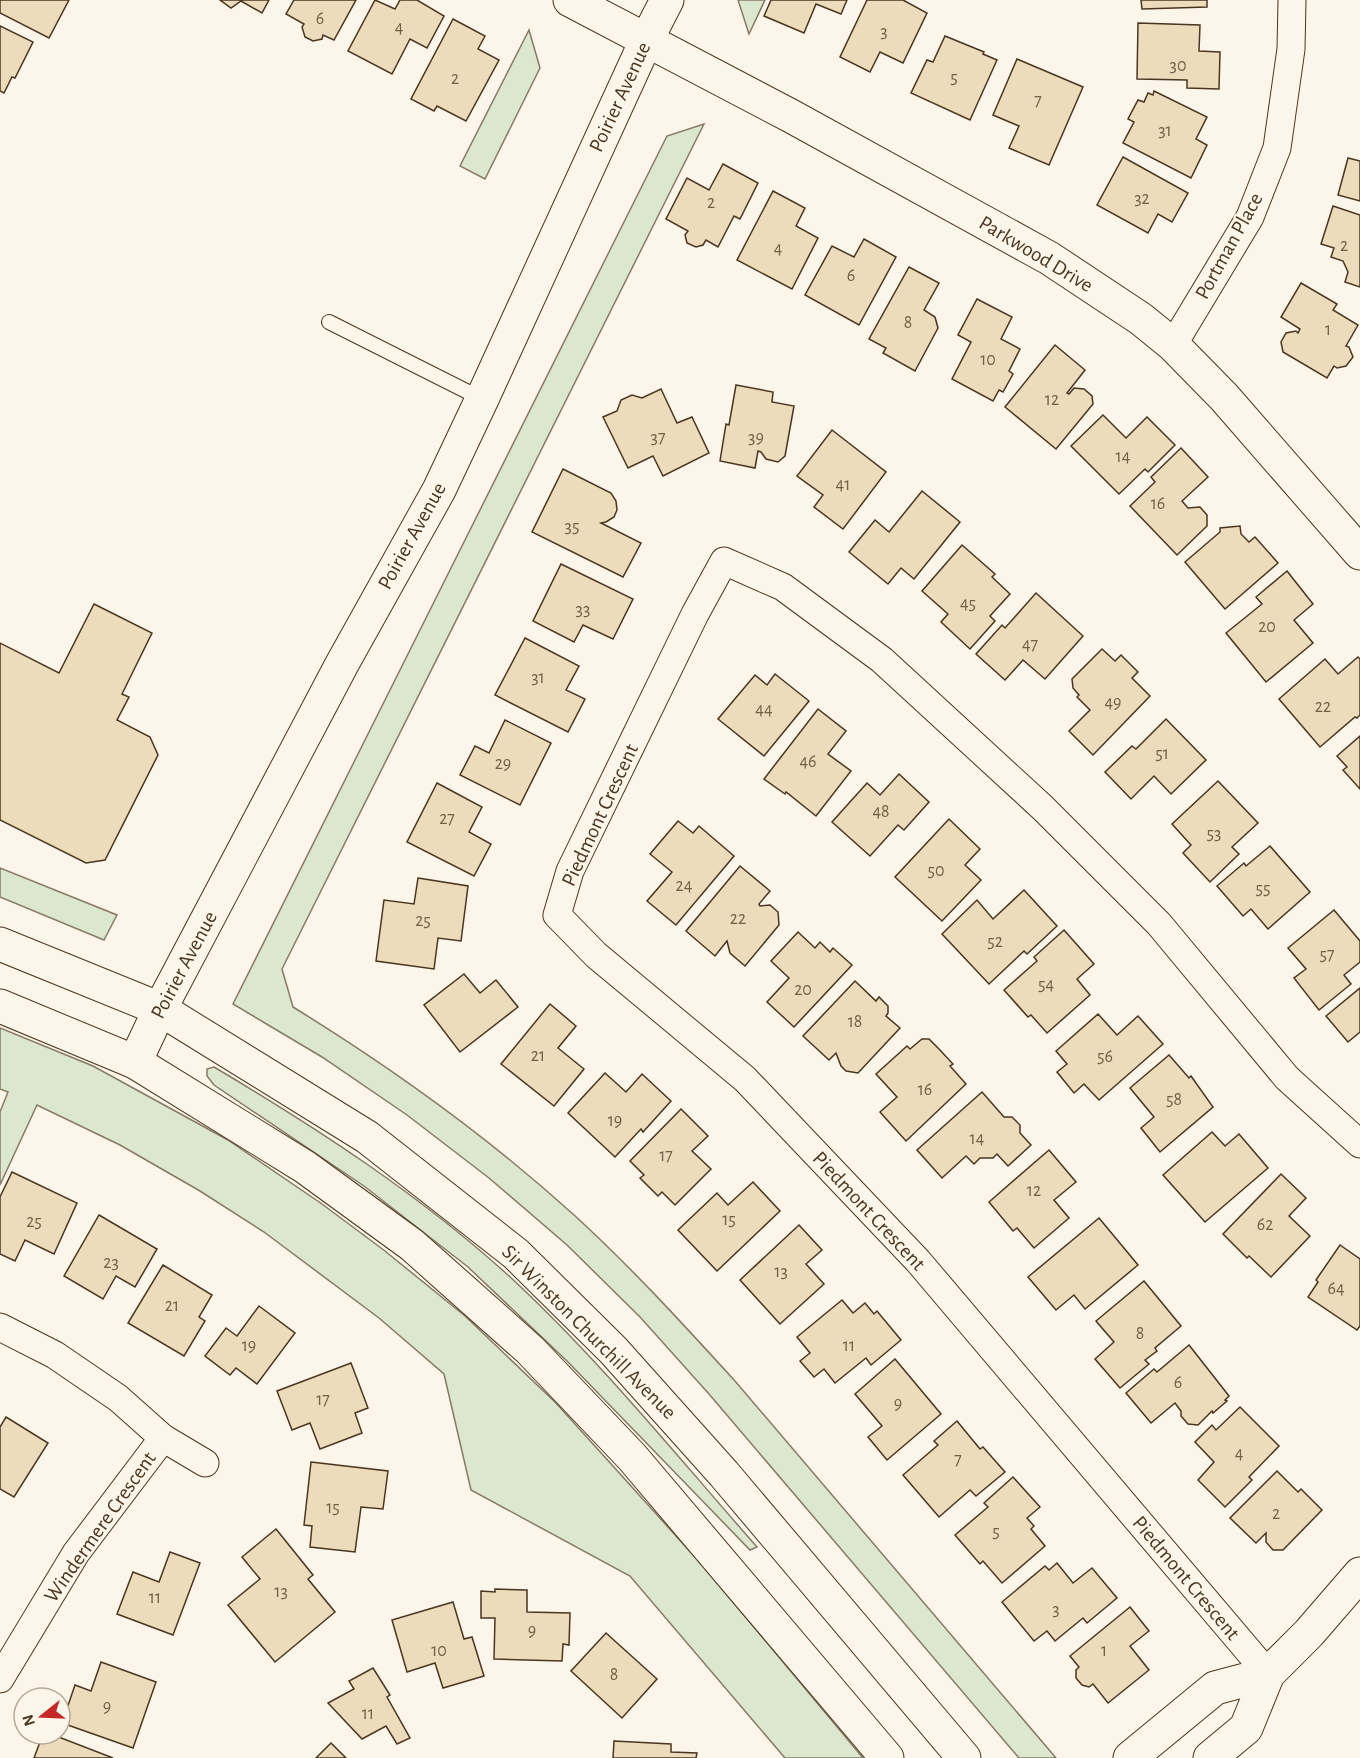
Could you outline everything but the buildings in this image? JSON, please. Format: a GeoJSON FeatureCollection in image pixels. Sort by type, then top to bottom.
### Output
{"type":"FeatureCollection","features":[{"type":"Feature","properties":{"kind":"main road","name":"Parkwood Drive"},"geometry":{"type":"LineString","coordinates":[[570,0],[791,116],[1049,258],[1141,319],[1173,345],[1224,397],[1360,553]]}},
{"type":"Feature","properties":{"kind":"main road","name":"Poirier Avenue"},"geometry":{"type":"LineString","coordinates":[[135,1062],[160,1009],[342,664],[439,489],[667,0]]}},
{"type":"Feature","properties":{"kind":"main road","name":"Sir Winston Churchill Avenue"},"geometry":{"type":"LineString","coordinates":[[0,944],[160,1009],[367,1137],[516,1254],[613,1350],[724,1474],[964,1758]]}},
{"type":"Feature","properties":{"kind":"main road"},"geometry":{"type":"LineString","coordinates":[[0,1006],[135,1062],[305,1167],[412,1245],[530,1350],[632,1457],[887,1758]]}},
{"type":"Feature","properties":{"kind":"main road"},"geometry":{"type":"LineString","coordinates":[[1210,1758],[1246,1728],[1268,1674],[1309,1633],[1360,1574]]}},
{"type":"Feature","properties":{"kind":"main road"},"geometry":{"type":"LineString","coordinates":[[1130,1758],[1215,1688],[1268,1674]]}},
{"type":"Feature","properties":{"kind":"street","name":"Portman Place"},"geometry":{"type":"LineString","coordinates":[[1173,345],[1250,217],[1277,148],[1291,49],[1292,0]]}},
{"type":"Feature","properties":{"kind":"street","name":"Piedmont Crescent"},"geometry":{"type":"LineString","coordinates":[[1268,1674],[918,1261],[745,1079],[596,955],[557,915],[570,871],[695,614],[724,561],[783,587],[882,660],[1044,808],[1159,924],[1287,1078],[1360,1144]]}},
{"type":"Feature","properties":{"kind":"street","name":"Windermere Crescent"},"geometry":{"type":"LineString","coordinates":[[0,1327],[55,1355],[118,1398],[163,1438],[205,1462]]}},
{"type":"Feature","properties":{"kind":"street","name":"Windermere Crescent"},"geometry":{"type":"LineString","coordinates":[[0,1679],[76,1553],[163,1438]]}},
{"type":"Feature","properties":{"kind":"lane"},"geometry":{"type":"LineString","coordinates":[[329,322],[482,399]]}},
{"type":"Feature","properties":{"kind":"green space"},"geometry":{"type":"Polygon","coordinates":[[[738,0],[765,0],[749,34],[738,0]]]}},
{"type":"Feature","properties":{"kind":"green space"},"geometry":{"type":"Polygon","coordinates":[[[529,30],[540,68],[485,179],[460,166],[529,30]]]}},
{"type":"Feature","properties":{"kind":"green space"},"geometry":{"type":"Polygon","coordinates":[[[704,124],[282,969],[293,1007],[403,1079],[508,1158],[574,1215],[636,1275],[735,1381],[1056,1758],[1019,1758],[709,1394],[640,1317],[567,1245],[489,1178],[407,1115],[322,1057],[233,1004],[667,136],[704,124]]]}},
{"type":"Feature","properties":{"kind":"green space"},"geometry":{"type":"Polygon","coordinates":[[[0,868],[117,915],[104,940],[0,897],[0,868]]]}},
{"type":"Feature","properties":{"kind":"green space"},"geometry":{"type":"Polygon","coordinates":[[[0,1028],[93,1066],[228,1140],[322,1204],[385,1251],[465,1316],[555,1402],[631,1486],[703,1566],[863,1758],[785,1758],[630,1576],[471,1490],[444,1374],[379,1318],[264,1232],[200,1191],[120,1145],[37,1105],[0,1185],[0,1112],[8,1092],[0,1089],[0,1028]]]}},
{"type":"Feature","properties":{"kind":"green space"},"geometry":{"type":"Polygon","coordinates":[[[214,1067],[291,1114],[404,1190],[509,1276],[606,1374],[757,1547],[750,1550],[567,1361],[468,1267],[364,1186],[214,1085],[207,1076],[207,1069],[214,1067]]]}}]}
